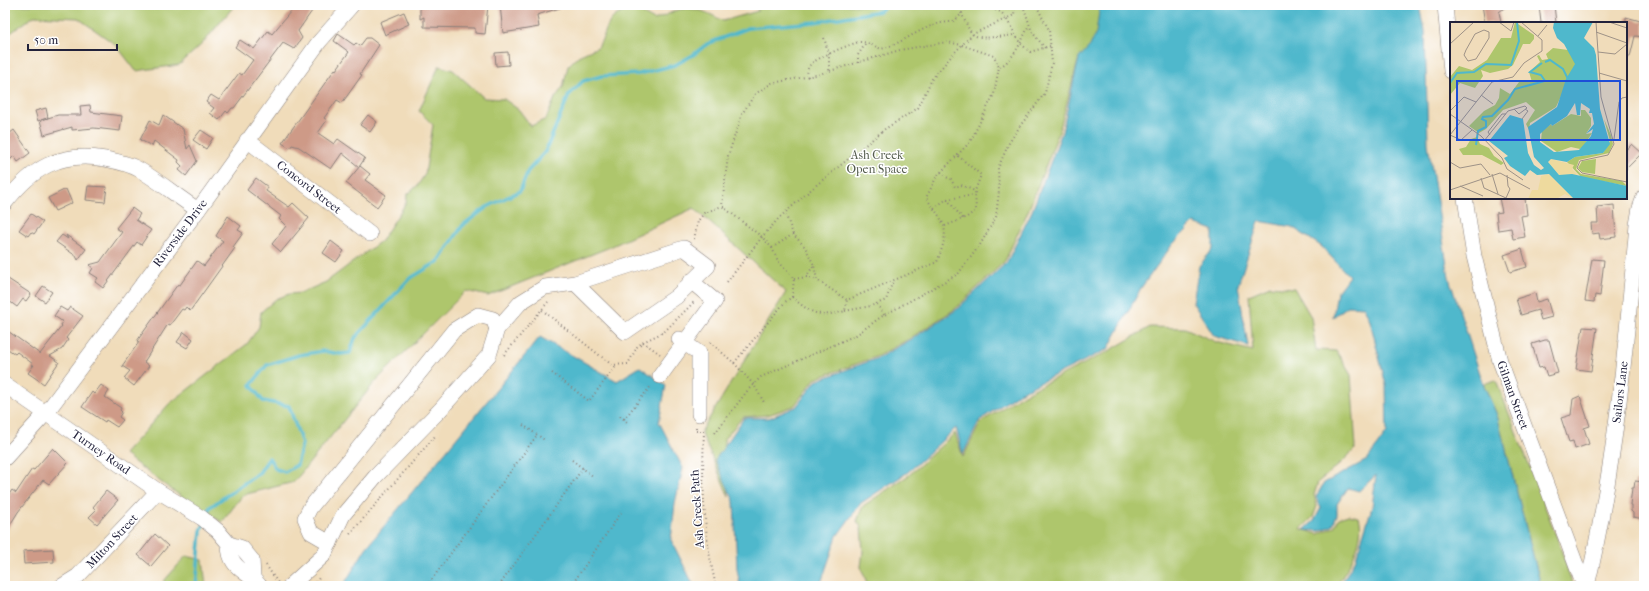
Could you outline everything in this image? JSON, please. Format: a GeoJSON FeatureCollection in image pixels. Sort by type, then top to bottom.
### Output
{"type":"FeatureCollection","features":[{"type":"Feature","properties":{"kind":"street","name":"Riverside Drive"},"geometry":{"type":"LineString","coordinates":[[5,458],[46,414],[198,210],[319,42],[352,5]]}},
{"type":"Feature","properties":{"kind":"street"},"geometry":{"type":"LineString","coordinates":[[1445,5],[1450,60]]}},
{"type":"Feature","properties":{"kind":"street","name":"Concord Street"},"geometry":{"type":"LineString","coordinates":[[248,140],[370,234]]}},
{"type":"Feature","properties":{"kind":"street"},"geometry":{"type":"LineString","coordinates":[[5,203],[26,180],[43,166],[68,158],[90,156],[114,161],[138,169],[198,210]]}},
{"type":"Feature","properties":{"kind":"street","name":"Sailors Lane"},"geometry":{"type":"LineString","coordinates":[[1586,586],[1599,534],[1621,398],[1637,226],[1640,208],[1644,197]]}},
{"type":"Feature","properties":{"kind":"street","name":"Gilman Street"},"geometry":{"type":"LineString","coordinates":[[1465,199],[1474,256],[1500,362],[1586,586]]}},
{"type":"Feature","properties":{"kind":"street"},"geometry":{"type":"LineString","coordinates":[[290,586],[324,555],[343,515],[375,477],[440,410],[489,355],[498,329],[521,302],[545,287],[575,284],[684,248],[708,266],[676,297],[625,332],[575,284]]}},
{"type":"Feature","properties":{"kind":"street"},"geometry":{"type":"LineString","coordinates":[[660,376],[682,340],[715,301],[691,281]]}},
{"type":"Feature","properties":{"kind":"street"},"geometry":{"type":"LineString","coordinates":[[330,543],[311,532],[305,518],[310,508],[454,330],[478,315],[493,319],[498,329]]}},
{"type":"Feature","properties":{"kind":"street"},"geometry":{"type":"LineString","coordinates":[[682,340],[699,353],[699,414]]}},
{"type":"Feature","properties":{"kind":"street","name":"Turney Road"},"geometry":{"type":"LineString","coordinates":[[5,385],[158,491],[204,520],[229,544],[242,548],[252,560],[256,582]]}},
{"type":"Feature","properties":{"kind":"street","name":"Milton Street"},"geometry":{"type":"LineString","coordinates":[[62,586],[78,576],[158,491]]}},
{"type":"Feature","properties":{"kind":"path"},"geometry":{"type":"LineString","coordinates":[[808,77],[807,71],[810,63],[829,54],[859,42],[883,48],[897,44],[910,35],[938,23],[954,20],[970,5]]}},
{"type":"Feature","properties":{"kind":"path"},"geometry":{"type":"LineString","coordinates":[[980,5],[1001,12],[1020,43],[1030,52],[1050,46]]}},
{"type":"Feature","properties":{"kind":"path"},"geometry":{"type":"LineString","coordinates":[[727,282],[762,237],[785,213],[814,187],[885,129],[918,108],[932,79],[962,45],[973,34],[1014,15],[1014,5]]}},
{"type":"Feature","properties":{"kind":"path"},"geometry":{"type":"LineString","coordinates":[[1024,5],[1029,25],[1046,48]]}},
{"type":"Feature","properties":{"kind":"path"},"geometry":{"type":"LineString","coordinates":[[715,433],[761,377],[856,335],[884,315],[958,274],[980,245],[996,217],[999,191],[998,168],[1009,143],[1020,126],[1045,94],[1052,63],[1049,30],[1036,5]]}},
{"type":"Feature","properties":{"kind":"path"},"geometry":{"type":"LineString","coordinates":[[960,13],[967,21],[973,34]]}},
{"type":"Feature","properties":{"kind":"path"},"geometry":{"type":"LineString","coordinates":[[999,67],[1007,63],[1020,43],[1029,25]]}},
{"type":"Feature","properties":{"kind":"path"},"geometry":{"type":"LineString","coordinates":[[973,34],[986,37],[1015,35]]}},
{"type":"Feature","properties":{"kind":"path"},"geometry":{"type":"LineString","coordinates":[[824,38],[829,54],[829,72]]}},
{"type":"Feature","properties":{"kind":"path"},"geometry":{"type":"LineString","coordinates":[[722,206],[728,156],[742,114],[755,94],[772,83],[829,72],[900,50],[947,42],[962,45],[994,56],[999,67],[994,94],[970,142],[941,172],[930,187],[926,198],[945,226],[945,243],[937,262],[847,300]]}},
{"type":"Feature","properties":{"kind":"path"},"geometry":{"type":"LineString","coordinates":[[858,63],[858,55],[866,43]]}},
{"type":"Feature","properties":{"kind":"path"},"geometry":{"type":"LineString","coordinates":[[878,56],[883,48]]}},
{"type":"Feature","properties":{"kind":"path"},"geometry":{"type":"LineString","coordinates":[[945,226],[963,219],[976,210],[974,191],[981,176],[957,155]]}},
{"type":"Feature","properties":{"kind":"path"},"geometry":{"type":"LineString","coordinates":[[941,172],[946,178],[951,179],[955,187],[961,185],[974,191]]}},
{"type":"Feature","properties":{"kind":"path"},"geometry":{"type":"LineString","coordinates":[[934,208],[947,199],[975,195]]}},
{"type":"Feature","properties":{"kind":"path"},"geometry":{"type":"LineString","coordinates":[[947,199],[963,219]]}},
{"type":"Feature","properties":{"kind":"path"},"geometry":{"type":"LineString","coordinates":[[722,206],[762,237],[772,248],[778,261],[794,279],[792,297],[785,302],[734,363]]}},
{"type":"Feature","properties":{"kind":"path"},"geometry":{"type":"LineString","coordinates":[[684,248],[694,239],[698,221],[704,213],[722,206]]}},
{"type":"Feature","properties":{"kind":"path"},"geometry":{"type":"LineString","coordinates":[[785,213],[793,234],[805,247],[814,265],[817,280]]}},
{"type":"Feature","properties":{"kind":"path"},"geometry":{"type":"LineString","coordinates":[[772,248],[793,234]]}},
{"type":"Feature","properties":{"kind":"path"},"geometry":{"type":"LineString","coordinates":[[806,277],[814,265]]}},
{"type":"Feature","properties":{"kind":"path"},"geometry":{"type":"LineString","coordinates":[[794,279],[806,277],[817,280],[847,300]]}},
{"type":"Feature","properties":{"kind":"path"},"geometry":{"type":"LineString","coordinates":[[792,297],[806,310],[829,316],[877,304],[886,300],[894,281]]}},
{"type":"Feature","properties":{"kind":"path"},"geometry":{"type":"LineString","coordinates":[[845,312],[847,300]]}},
{"type":"Feature","properties":{"kind":"path"},"geometry":{"type":"LineString","coordinates":[[877,304],[884,315]]}},
{"type":"Feature","properties":{"kind":"path"},"geometry":{"type":"LineString","coordinates":[[643,342],[664,358]]}},
{"type":"Feature","properties":{"kind":"path"},"geometry":{"type":"LineString","coordinates":[[710,342],[734,363],[754,384],[765,404]]}},
{"type":"Feature","properties":{"kind":"path"},"geometry":{"type":"LineString","coordinates":[[552,373],[590,401],[617,365]]}},
{"type":"Feature","properties":{"kind":"path"},"geometry":{"type":"LineString","coordinates":[[624,419],[660,376]]}},
{"type":"Feature","properties":{"kind":"path","name":"Ash Creek Path"},"geometry":{"type":"LineString","coordinates":[[699,414],[696,431],[704,431],[702,485],[708,552],[716,586]]}},
{"type":"Feature","properties":{"kind":"path"},"geometry":{"type":"LineString","coordinates":[[620,416],[627,422]]}},
{"type":"Feature","properties":{"kind":"path"},"geometry":{"type":"LineString","coordinates":[[523,425],[546,441]]}},
{"type":"Feature","properties":{"kind":"path"},"geometry":{"type":"LineString","coordinates":[[427,586],[537,435]]}},
{"type":"Feature","properties":{"kind":"path"},"geometry":{"type":"LineString","coordinates":[[572,460],[594,477]]}},
{"type":"Feature","properties":{"kind":"path"},"geometry":{"type":"LineString","coordinates":[[499,586],[583,468]]}},
{"type":"Feature","properties":{"kind":"path"},"geometry":{"type":"LineString","coordinates":[[571,586],[622,511]]}},
{"type":"Feature","properties":{"kind":"green space"},"geometry":{"type":"Polygon","coordinates":[[[5,5],[235,5],[202,44],[179,65],[136,71],[116,45],[78,18],[34,16],[5,37],[5,5]]]}},
{"type":"Feature","properties":{"kind":"green space","name":"Ash Creek Open Space"},"geometry":{"type":"Polygon","coordinates":[[[756,5],[1118,5],[1086,62],[1078,61],[1059,132],[1029,209],[1005,261],[955,309],[909,339],[878,356],[815,379],[794,406],[768,415],[743,417],[724,439],[729,497],[701,432],[786,292],[694,208],[610,247],[488,296],[466,291],[375,382],[294,482],[243,495],[222,522],[172,490],[124,454],[169,404],[247,344],[259,327],[261,312],[276,299],[289,294],[301,293],[326,282],[381,241],[406,203],[407,195],[418,185],[425,174],[433,125],[419,111],[439,66],[453,70],[484,98],[504,99],[519,110],[531,126],[546,119],[555,98],[563,87],[568,66],[578,56],[598,47],[610,22],[618,14],[635,9],[654,20],[675,11],[687,8],[706,12],[723,21],[758,11],[756,5]]]}},
{"type":"Feature","properties":{"kind":"green space"},"geometry":{"type":"Polygon","coordinates":[[[1270,286],[1294,288],[1311,317],[1316,350],[1336,351],[1351,375],[1356,448],[1339,465],[1318,482],[1314,495],[1317,506],[1313,517],[1301,529],[1318,534],[1334,527],[1339,518],[1348,515],[1359,517],[1361,526],[1358,544],[1351,561],[1337,586],[868,586],[861,567],[863,551],[861,527],[857,521],[863,506],[909,475],[955,433],[963,457],[981,422],[1024,394],[1109,351],[1150,327],[1185,328],[1216,342],[1253,351],[1249,295],[1270,286]]]}},
{"type":"Feature","properties":{"kind":"green space"},"geometry":{"type":"Polygon","coordinates":[[[1496,380],[1559,543],[1573,586],[1541,586],[1497,415],[1483,384],[1496,380]]]}},
{"type":"Feature","properties":{"kind":"green space"},"geometry":{"type":"Polygon","coordinates":[[[186,556],[203,560],[206,586],[164,586],[164,581],[186,556]]]}},
{"type":"Feature","properties":{"kind":"water"},"geometry":{"type":"Polygon","coordinates":[[[1100,5],[1420,5],[1425,31],[1428,144],[1449,278],[1483,383],[1497,415],[1541,586],[1340,586],[1356,558],[1372,507],[1376,475],[1359,491],[1348,488],[1337,504],[1337,515],[1332,526],[1320,531],[1304,530],[1314,521],[1321,508],[1316,497],[1324,483],[1367,460],[1387,432],[1386,385],[1370,321],[1364,307],[1348,306],[1333,317],[1337,292],[1349,276],[1321,246],[1292,227],[1259,221],[1238,285],[1248,346],[1214,336],[1193,303],[1199,266],[1213,249],[1213,230],[1194,223],[1172,245],[1141,288],[1108,349],[1021,392],[980,420],[963,454],[956,428],[908,472],[861,503],[837,536],[820,586],[740,586],[737,569],[734,501],[715,460],[744,418],[769,418],[796,407],[816,381],[878,358],[910,340],[956,310],[1007,262],[1032,211],[1062,132],[1079,58],[1090,46],[1096,33],[1100,5]]]}},
{"type":"Feature","properties":{"kind":"water"},"geometry":{"type":"Polygon","coordinates":[[[540,337],[617,381],[640,367],[666,385],[659,422],[683,468],[675,503],[671,540],[694,586],[343,586],[366,548],[540,337]]]}},
{"type":"Feature","properties":{"kind":"building"},"geometry":{"type":"Polygon","coordinates":[[[296,5],[304,5],[312,11],[298,31],[302,38],[294,49],[283,43],[234,108],[232,108],[228,113],[226,111],[219,120],[210,113],[214,108],[206,102],[211,95],[219,100],[239,73],[242,75],[253,60],[235,47],[240,40],[254,49],[268,31],[272,34],[296,5]]]}},
{"type":"Feature","properties":{"kind":"building"},"geometry":{"type":"Polygon","coordinates":[[[420,5],[488,5],[485,34],[475,33],[475,28],[424,27],[424,17],[420,19],[420,5]]]}},
{"type":"Feature","properties":{"kind":"building"},"geometry":{"type":"Polygon","coordinates":[[[500,5],[563,5],[563,7],[537,15],[539,27],[503,33],[500,5]]]}},
{"type":"Feature","properties":{"kind":"building"},"geometry":{"type":"Polygon","coordinates":[[[1482,5],[1508,5],[1499,12],[1501,22],[1485,22],[1482,5]]]}},
{"type":"Feature","properties":{"kind":"building"},"geometry":{"type":"Polygon","coordinates":[[[1539,5],[1554,5],[1556,22],[1541,22],[1539,5]]]}},
{"type":"Feature","properties":{"kind":"building"},"geometry":{"type":"Polygon","coordinates":[[[404,12],[409,24],[385,35],[380,22],[404,12]]]}},
{"type":"Feature","properties":{"kind":"building"},"geometry":{"type":"Polygon","coordinates":[[[1626,17],[1644,22],[1644,37],[1635,36],[1630,57],[1627,57],[1626,17]]]}},
{"type":"Feature","properties":{"kind":"building"},"geometry":{"type":"Polygon","coordinates":[[[338,34],[354,45],[356,43],[360,46],[366,38],[370,38],[379,45],[360,74],[362,75],[342,103],[337,100],[324,118],[327,120],[318,133],[334,144],[338,139],[365,158],[359,167],[342,153],[331,169],[299,147],[292,145],[290,148],[282,143],[349,52],[334,41],[338,34]]]}},
{"type":"Feature","properties":{"kind":"building"},"geometry":{"type":"Polygon","coordinates":[[[508,52],[509,65],[496,66],[495,53],[508,52]]]}},
{"type":"Feature","properties":{"kind":"building"},"geometry":{"type":"Polygon","coordinates":[[[90,105],[91,112],[122,116],[120,131],[94,128],[72,130],[72,127],[44,135],[40,120],[38,121],[35,111],[46,108],[48,118],[58,115],[81,115],[80,106],[90,105]]]}},
{"type":"Feature","properties":{"kind":"building"},"geometry":{"type":"Polygon","coordinates":[[[163,115],[183,129],[187,149],[190,145],[197,161],[186,176],[179,170],[182,166],[178,162],[179,160],[154,141],[152,146],[140,140],[150,120],[159,125],[163,115]]]}},
{"type":"Feature","properties":{"kind":"building"},"geometry":{"type":"Polygon","coordinates":[[[368,115],[377,122],[370,132],[360,125],[368,115]]]}},
{"type":"Feature","properties":{"kind":"building"},"geometry":{"type":"Polygon","coordinates":[[[14,130],[30,153],[18,162],[14,156],[5,165],[5,137],[14,130]]]}},
{"type":"Feature","properties":{"kind":"building"},"geometry":{"type":"Polygon","coordinates":[[[201,130],[213,138],[206,149],[193,140],[201,130]]]}},
{"type":"Feature","properties":{"kind":"building"},"geometry":{"type":"Polygon","coordinates":[[[1632,144],[1642,153],[1627,168],[1627,149],[1632,144]]]}},
{"type":"Feature","properties":{"kind":"building"},"geometry":{"type":"Polygon","coordinates":[[[360,166],[370,174],[365,180],[386,195],[377,207],[346,183],[360,166]]]}},
{"type":"Feature","properties":{"kind":"building"},"geometry":{"type":"Polygon","coordinates":[[[256,178],[268,187],[266,191],[289,207],[293,203],[309,218],[281,252],[272,244],[286,226],[279,219],[281,216],[247,190],[256,178]]]}},
{"type":"Feature","properties":{"kind":"building"},"geometry":{"type":"Polygon","coordinates":[[[88,186],[107,187],[105,202],[86,200],[88,186]]]}},
{"type":"Feature","properties":{"kind":"building"},"geometry":{"type":"Polygon","coordinates":[[[66,189],[72,203],[55,211],[48,198],[66,189]]]}},
{"type":"Feature","properties":{"kind":"building"},"geometry":{"type":"Polygon","coordinates":[[[1499,199],[1525,199],[1527,215],[1521,216],[1525,237],[1513,239],[1511,228],[1498,230],[1496,213],[1502,212],[1499,199]]]}},
{"type":"Feature","properties":{"kind":"building"},"geometry":{"type":"Polygon","coordinates":[[[1614,205],[1616,237],[1600,239],[1599,233],[1592,234],[1591,223],[1598,223],[1597,207],[1614,205]]]}},
{"type":"Feature","properties":{"kind":"building"},"geometry":{"type":"Polygon","coordinates":[[[132,208],[140,214],[136,220],[151,230],[141,245],[137,242],[103,288],[95,282],[98,278],[90,273],[93,268],[89,265],[100,262],[122,232],[116,228],[132,208]]]}},
{"type":"Feature","properties":{"kind":"building"},"geometry":{"type":"Polygon","coordinates":[[[31,214],[43,222],[34,234],[31,232],[28,236],[19,230],[31,214]]]}},
{"type":"Feature","properties":{"kind":"building"},"geometry":{"type":"Polygon","coordinates":[[[228,216],[241,226],[238,230],[243,233],[233,247],[235,248],[190,311],[186,307],[184,310],[182,309],[170,325],[168,324],[144,362],[149,366],[134,386],[124,378],[130,371],[122,366],[139,342],[137,341],[178,284],[180,285],[197,261],[204,266],[223,241],[216,236],[228,216]]]}},
{"type":"Feature","properties":{"kind":"building"},"geometry":{"type":"Polygon","coordinates":[[[62,235],[68,239],[66,235],[86,249],[78,260],[76,256],[56,242],[62,235]]]}},
{"type":"Feature","properties":{"kind":"building"},"geometry":{"type":"Polygon","coordinates":[[[331,241],[344,251],[336,262],[323,253],[331,241]]]}},
{"type":"Feature","properties":{"kind":"building"},"geometry":{"type":"Polygon","coordinates":[[[1522,249],[1527,267],[1510,272],[1504,255],[1522,249]]]}},
{"type":"Feature","properties":{"kind":"building"},"geometry":{"type":"Polygon","coordinates":[[[1592,259],[1604,260],[1600,296],[1595,295],[1594,302],[1585,301],[1592,259]]]}},
{"type":"Feature","properties":{"kind":"building"},"geometry":{"type":"Polygon","coordinates":[[[5,277],[31,294],[26,301],[23,299],[17,307],[5,298],[5,277]]]}},
{"type":"Feature","properties":{"kind":"building"},"geometry":{"type":"Polygon","coordinates":[[[43,286],[52,292],[45,302],[36,296],[43,286]]]}},
{"type":"Feature","properties":{"kind":"building"},"geometry":{"type":"Polygon","coordinates":[[[1535,293],[1537,302],[1547,299],[1552,317],[1541,320],[1538,310],[1521,315],[1516,299],[1535,293]]]}},
{"type":"Feature","properties":{"kind":"building"},"geometry":{"type":"Polygon","coordinates":[[[60,307],[67,311],[70,307],[83,316],[66,338],[68,340],[62,349],[50,356],[59,362],[44,384],[28,373],[34,365],[32,366],[33,364],[17,352],[15,354],[5,347],[5,329],[40,354],[62,326],[61,325],[63,322],[54,316],[60,307]]]}},
{"type":"Feature","properties":{"kind":"building"},"geometry":{"type":"Polygon","coordinates":[[[1583,327],[1597,328],[1591,371],[1576,369],[1583,327]]]}},
{"type":"Feature","properties":{"kind":"building"},"geometry":{"type":"Polygon","coordinates":[[[184,332],[193,339],[187,348],[177,342],[184,332]]]}},
{"type":"Feature","properties":{"kind":"building"},"geometry":{"type":"Polygon","coordinates":[[[1549,340],[1558,373],[1547,376],[1544,367],[1539,368],[1532,344],[1549,340]]]}},
{"type":"Feature","properties":{"kind":"building"},"geometry":{"type":"Polygon","coordinates":[[[101,385],[109,391],[105,397],[121,408],[120,410],[122,412],[119,417],[123,420],[117,427],[106,420],[105,422],[82,407],[92,392],[94,394],[101,385]]]}},
{"type":"Feature","properties":{"kind":"building"},"geometry":{"type":"Polygon","coordinates":[[[1580,396],[1590,426],[1584,428],[1589,444],[1575,449],[1573,441],[1569,442],[1561,418],[1571,415],[1573,399],[1580,396]]]}},
{"type":"Feature","properties":{"kind":"building"},"geometry":{"type":"Polygon","coordinates":[[[53,448],[68,463],[49,484],[43,480],[18,512],[5,533],[5,500],[12,490],[16,493],[32,469],[34,470],[53,448]]]}},
{"type":"Feature","properties":{"kind":"building"},"geometry":{"type":"Polygon","coordinates":[[[1635,481],[1644,482],[1644,519],[1633,517],[1633,513],[1631,511],[1630,505],[1632,488],[1634,488],[1635,481]]]}},
{"type":"Feature","properties":{"kind":"building"},"geometry":{"type":"Polygon","coordinates":[[[106,491],[118,500],[97,524],[89,517],[96,510],[93,507],[106,491]]]}},
{"type":"Feature","properties":{"kind":"building"},"geometry":{"type":"Polygon","coordinates":[[[155,534],[168,546],[151,566],[138,555],[155,534]]]}},
{"type":"Feature","properties":{"kind":"building"},"geometry":{"type":"Polygon","coordinates":[[[53,549],[54,562],[24,564],[23,551],[53,549]]]}},
{"type":"Feature","properties":{"kind":"waterway"},"geometry":{"type":"LineString","coordinates":[[206,516],[210,507],[259,473],[269,458],[276,469],[285,472],[297,465],[302,444],[289,406],[263,401],[251,385],[267,365],[299,355],[323,351],[340,354],[350,353],[355,338],[409,279],[439,261],[463,225],[487,207],[520,191],[528,171],[545,152],[569,95],[583,81],[602,76],[639,74],[675,65],[693,55],[707,44],[748,28],[815,22],[880,11],[886,5]]}},
{"type":"Feature","properties":{"kind":"waterway"},"geometry":{"type":"LineString","coordinates":[[196,586],[201,531],[204,524]]}}]}
